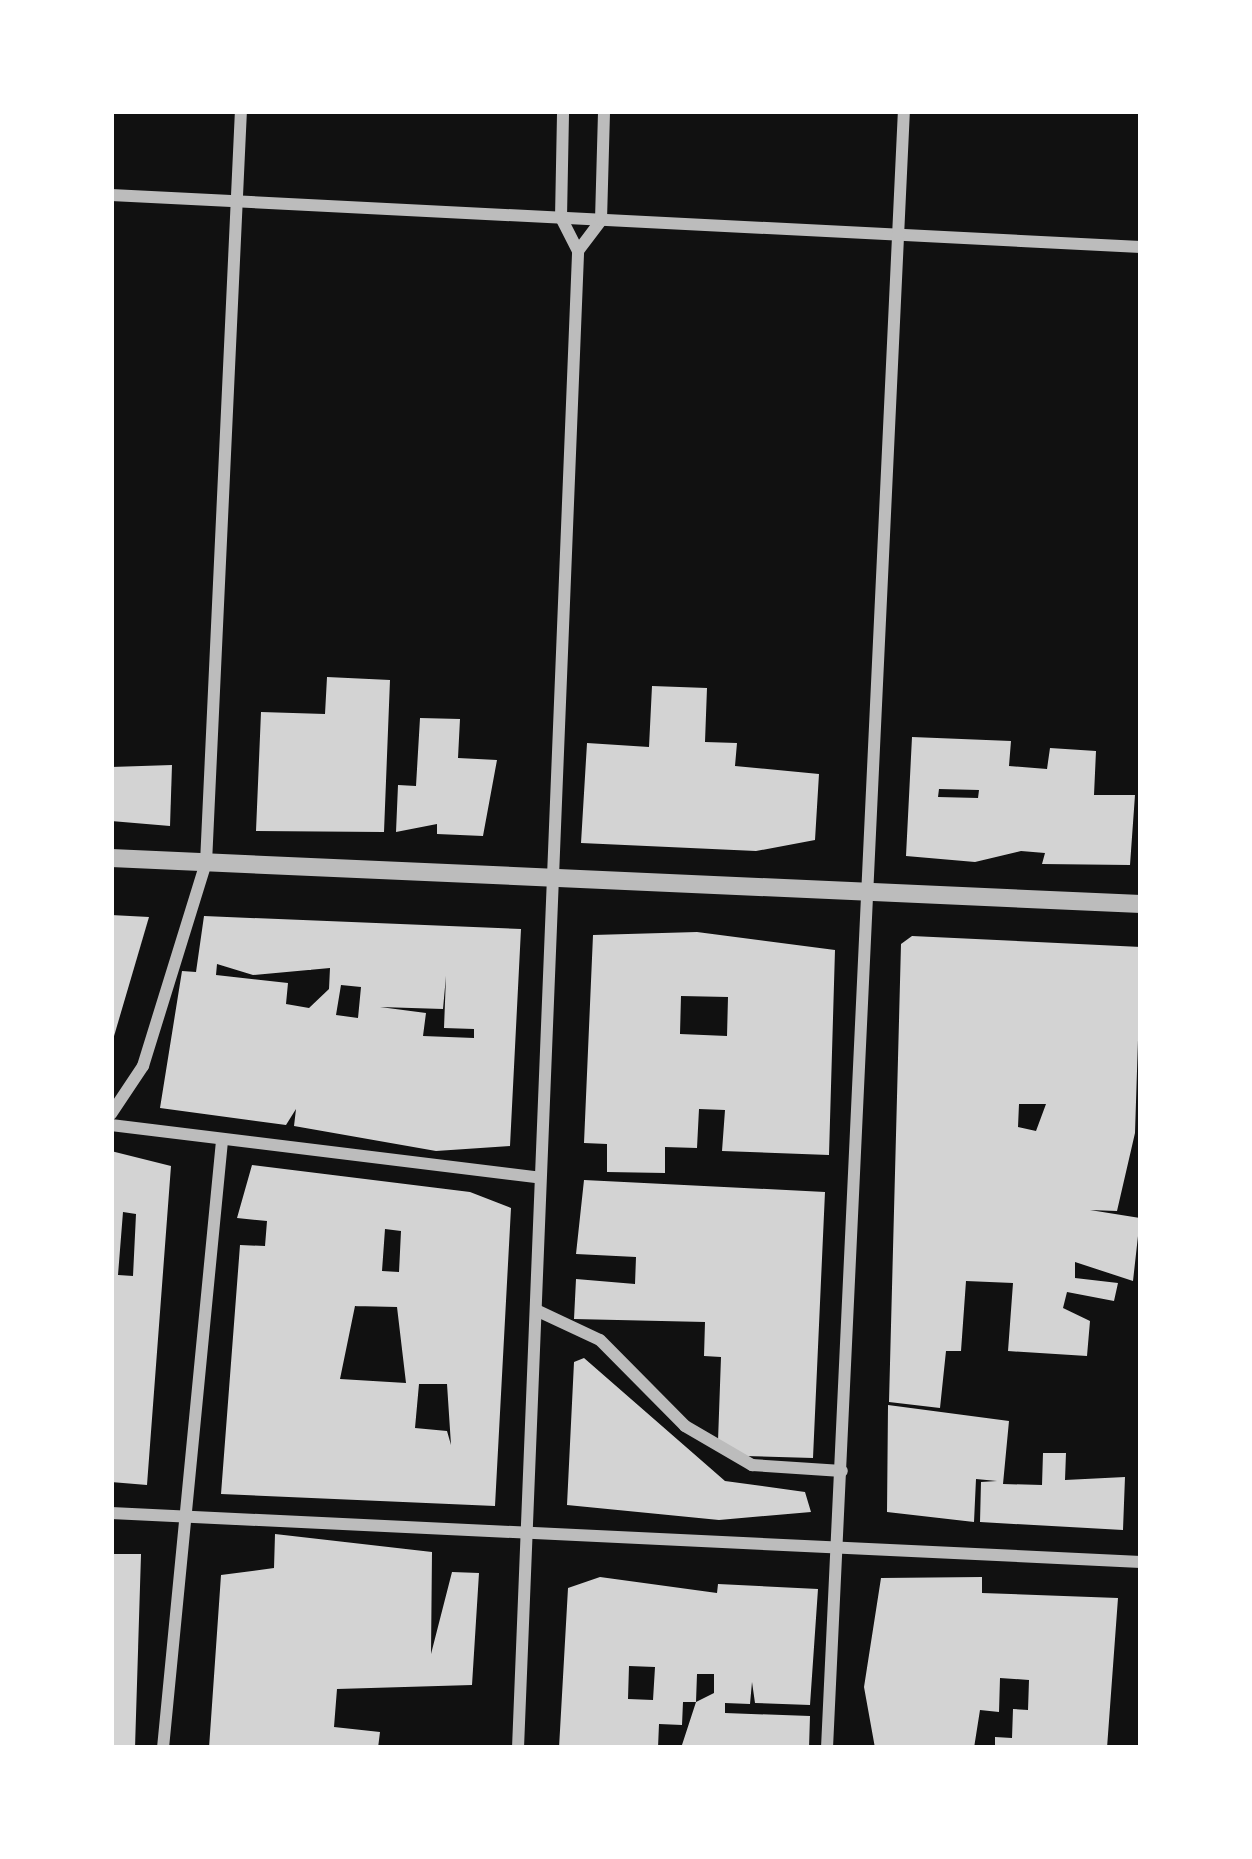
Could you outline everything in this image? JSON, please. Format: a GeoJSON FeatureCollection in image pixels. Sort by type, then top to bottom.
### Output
{"type":"FeatureCollection","features":[{"type":"Feature","properties":{"kind":"street"},"geometry":{"type":"LineString","coordinates":[[111,1114],[143,1066],[206,862],[241,111]]}},
{"type":"Feature","properties":{"kind":"street"},"geometry":{"type":"LineString","coordinates":[[518,1748],[578,251],[561,218],[563,111]]}},
{"type":"Feature","properties":{"kind":"street"},"geometry":{"type":"LineString","coordinates":[[578,251],[601,220],[604,111]]}},
{"type":"Feature","properties":{"kind":"street"},"geometry":{"type":"LineString","coordinates":[[827,1748],[904,111]]}},
{"type":"Feature","properties":{"kind":"street"},"geometry":{"type":"LineString","coordinates":[[111,195],[1141,247]]}},
{"type":"Feature","properties":{"kind":"street"},"geometry":{"type":"LineString","coordinates":[[111,858],[1141,904]]}},
{"type":"Feature","properties":{"kind":"street"},"geometry":{"type":"LineString","coordinates":[[111,1125],[540,1178]]}},
{"type":"Feature","properties":{"kind":"street"},"geometry":{"type":"LineString","coordinates":[[163,1748],[177,1516],[222,1141]]}},
{"type":"Feature","properties":{"kind":"street"},"geometry":{"type":"LineString","coordinates":[[538,1311],[600,1340],[685,1426],[752,1465],[842,1472]]}},
{"type":"Feature","properties":{"kind":"street"},"geometry":{"type":"LineString","coordinates":[[111,1513],[1141,1562]]}},
{"type":"Feature","properties":{"kind":"building"},"geometry":{"type":"Polygon","coordinates":[[[327,677],[390,680],[384,832],[256,831],[261,712],[325,714],[327,677]]]}},
{"type":"Feature","properties":{"kind":"building"},"geometry":{"type":"Polygon","coordinates":[[[652,686],[707,688],[705,742],[737,743],[735,766],[819,774],[815,840],[756,851],[581,843],[587,743],[649,747],[652,686]]]}},
{"type":"Feature","properties":{"kind":"building"},"geometry":{"type":"Polygon","coordinates":[[[420,718],[460,719],[458,758],[497,760],[483,836],[437,834],[437,824],[396,832],[398,785],[416,786],[420,718]]]}},
{"type":"Feature","properties":{"kind":"building"},"geometry":{"type":"Polygon","coordinates":[[[912,737],[1011,741],[1009,766],[1047,769],[1050,748],[1096,751],[1094,795],[1135,795],[1130,865],[1042,864],[1045,853],[1021,851],[975,862],[906,856],[912,737]],[[939,789],[938,797],[978,798],[979,790],[939,789]]]}},
{"type":"Feature","properties":{"kind":"building"},"geometry":{"type":"Polygon","coordinates":[[[172,765],[170,826],[111,821],[111,767],[172,765]]]}},
{"type":"Feature","properties":{"kind":"building"},"geometry":{"type":"Polygon","coordinates":[[[111,915],[149,917],[112,1043],[111,1042],[111,915]]]}},
{"type":"Feature","properties":{"kind":"building"},"geometry":{"type":"Polygon","coordinates":[[[204,916],[521,929],[510,1146],[436,1151],[294,1126],[296,1109],[286,1125],[160,1108],[182,971],[196,972],[204,916]],[[217,964],[216,975],[288,983],[286,1004],[309,1008],[329,989],[330,968],[253,975],[217,964]],[[446,976],[443,1009],[380,1007],[426,1013],[423,1036],[474,1038],[474,1029],[444,1028],[446,976]],[[341,985],[336,1015],[358,1018],[361,987],[341,985]]]}},
{"type":"Feature","properties":{"kind":"building"},"geometry":{"type":"Polygon","coordinates":[[[697,932],[835,950],[829,1155],[722,1151],[725,1110],[699,1109],[697,1148],[665,1147],[665,1173],[607,1172],[607,1144],[584,1143],[593,935],[697,932]],[[681,996],[680,1034],[727,1036],[728,997],[681,996]]]}},
{"type":"Feature","properties":{"kind":"building"},"geometry":{"type":"Polygon","coordinates":[[[912,936],[1141,947],[1135,1133],[1117,1211],[1090,1210],[1140,1218],[1133,1281],[1075,1262],[1075,1278],[1118,1283],[1114,1301],[1067,1292],[1063,1308],[1090,1321],[1087,1356],[1008,1351],[1013,1283],[966,1281],[961,1351],[946,1351],[940,1408],[889,1402],[901,944],[912,936]],[[1019,1104],[1018,1127],[1036,1131],[1046,1104],[1019,1104]]]}},
{"type":"Feature","properties":{"kind":"building"},"geometry":{"type":"Polygon","coordinates":[[[111,1151],[171,1166],[147,1485],[111,1482],[111,1151]],[[123,1212],[118,1275],[133,1276],[136,1214],[123,1212]]]}},
{"type":"Feature","properties":{"kind":"building"},"geometry":{"type":"Polygon","coordinates":[[[252,1165],[470,1192],[511,1208],[495,1506],[221,1494],[240,1245],[265,1246],[267,1221],[237,1218],[252,1165]],[[385,1229],[382,1271],[399,1272],[401,1231],[385,1229]],[[355,1306],[340,1379],[406,1383],[397,1307],[355,1306]],[[419,1384],[415,1428],[447,1431],[451,1445],[447,1384],[419,1384]]]}},
{"type":"Feature","properties":{"kind":"building"},"geometry":{"type":"Polygon","coordinates":[[[584,1180],[825,1192],[813,1458],[745,1456],[718,1441],[721,1357],[704,1356],[705,1322],[574,1319],[576,1279],[635,1284],[636,1257],[576,1254],[584,1180]]]}},
{"type":"Feature","properties":{"kind":"building"},"geometry":{"type":"Polygon","coordinates":[[[584,1358],[725,1481],[805,1492],[811,1512],[719,1520],[567,1505],[574,1362],[584,1358]]]}},
{"type":"Feature","properties":{"kind":"building"},"geometry":{"type":"Polygon","coordinates":[[[888,1405],[1009,1421],[1003,1484],[1042,1485],[1043,1453],[1066,1453],[1065,1480],[1125,1477],[1123,1530],[980,1522],[981,1482],[997,1481],[976,1479],[974,1522],[887,1512],[888,1405]]]}},
{"type":"Feature","properties":{"kind":"building"},"geometry":{"type":"Polygon","coordinates":[[[275,1534],[432,1552],[431,1654],[452,1572],[479,1573],[472,1685],[337,1689],[334,1727],[380,1732],[378,1748],[209,1748],[221,1575],[274,1568],[275,1534]]]}},
{"type":"Feature","properties":{"kind":"building"},"geometry":{"type":"Polygon","coordinates":[[[111,1554],[141,1554],[135,1748],[111,1748],[111,1554]]]}},
{"type":"Feature","properties":{"kind":"building"},"geometry":{"type":"Polygon","coordinates":[[[600,1577],[717,1593],[718,1584],[818,1589],[810,1705],[755,1703],[752,1682],[750,1704],[725,1703],[725,1713],[810,1716],[809,1748],[681,1748],[696,1702],[683,1702],[682,1725],[659,1724],[658,1748],[559,1748],[568,1588],[600,1577]],[[629,1666],[628,1699],[653,1700],[655,1667],[629,1666]],[[697,1674],[696,1702],[714,1693],[714,1674],[697,1674]]]}},
{"type":"Feature","properties":{"kind":"building"},"geometry":{"type":"Polygon","coordinates":[[[982,1577],[982,1593],[1118,1598],[1107,1748],[995,1748],[995,1737],[1012,1738],[1013,1709],[1028,1710],[1029,1680],[1000,1678],[999,1712],[980,1710],[974,1748],[875,1748],[864,1687],[881,1578],[982,1577]]]}}]}
